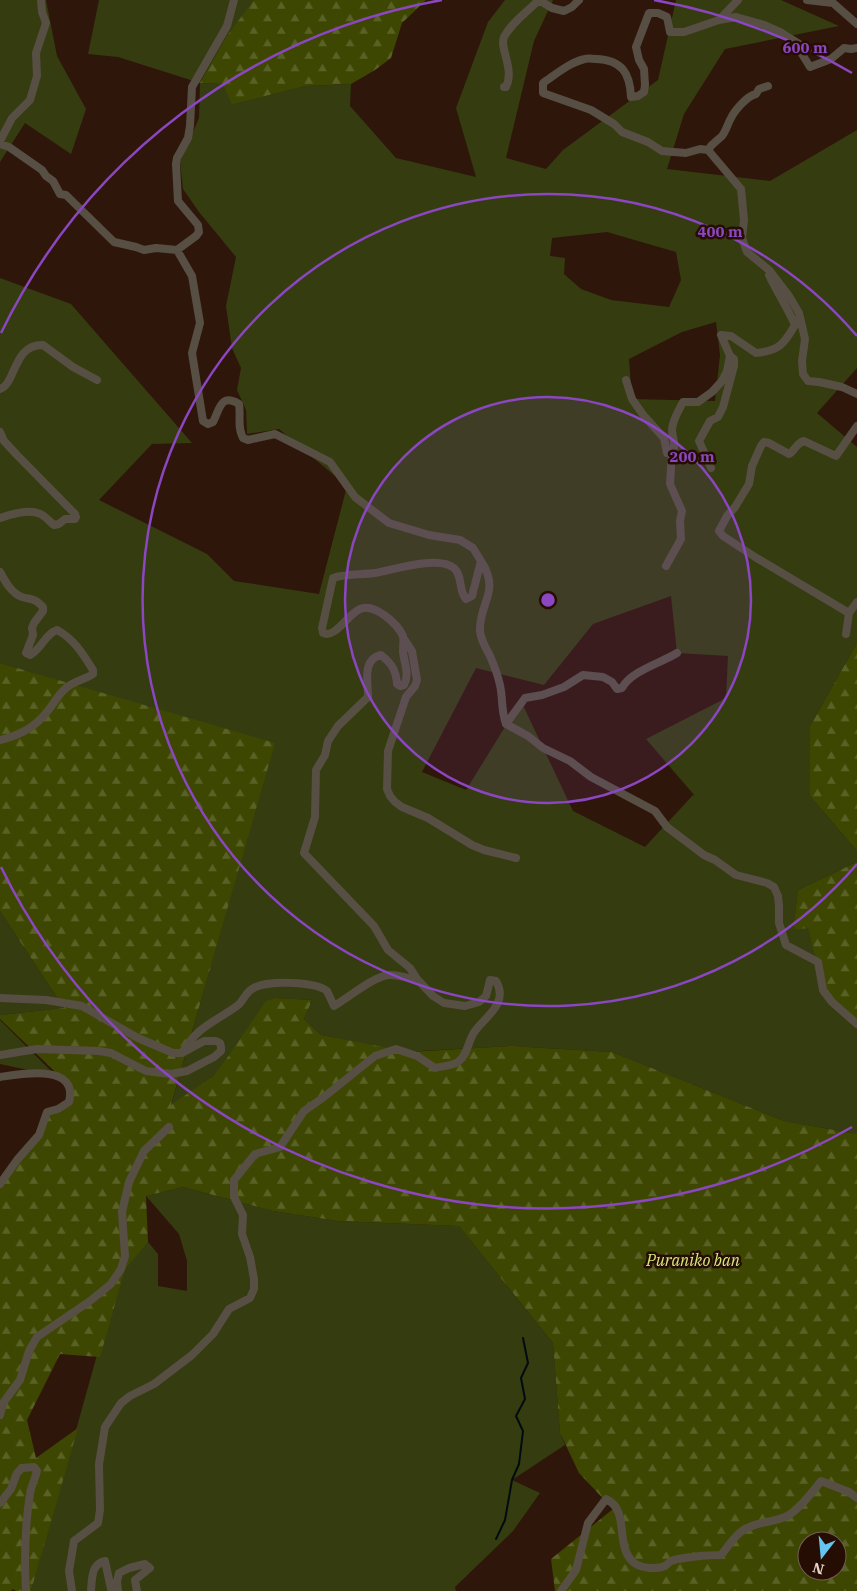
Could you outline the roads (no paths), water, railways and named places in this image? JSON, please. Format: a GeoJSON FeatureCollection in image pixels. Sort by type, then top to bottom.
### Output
{"type":"FeatureCollection","features":[{"type":"Feature","properties":{"kind":"street"},"geometry":{"type":"LineString","coordinates":[[41,0],[42,12],[46,23],[36,53],[37,76],[30,100],[12,118],[0,142],[36,165],[53,181],[60,194],[66,196],[114,242],[136,246],[144,250],[156,248],[177,250],[199,232],[198,225],[178,201],[177,158],[188,138],[192,87],[227,26],[234,0]]}},
{"type":"Feature","properties":{"kind":"street"},"geometry":{"type":"LineString","coordinates":[[504,87],[509,80],[507,57],[503,48],[504,38],[512,25],[539,0],[552,8],[564,11],[572,7],[579,0]]}},
{"type":"Feature","properties":{"kind":"street"},"geometry":{"type":"LineString","coordinates":[[719,20],[738,0]]}},
{"type":"Feature","properties":{"kind":"street"},"geometry":{"type":"LineString","coordinates":[[807,0],[833,3],[857,24]]}},
{"type":"Feature","properties":{"kind":"street"},"geometry":{"type":"LineString","coordinates":[[857,48],[851,50],[844,48],[832,59],[810,67],[802,54],[799,44],[778,31],[736,17],[719,20],[684,32],[670,32],[667,17],[658,13],[649,13],[636,47],[638,60],[644,69],[644,92],[631,98],[631,88],[626,74],[622,67],[614,61],[586,59],[578,61],[543,83],[542,93],[598,115],[614,124],[622,132],[648,142],[662,151],[686,153],[700,149],[708,150],[741,189],[744,220],[742,238],[747,252],[771,272],[799,313],[806,339],[802,361],[803,374],[808,381],[834,385],[857,394]]}},
{"type":"Feature","properties":{"kind":"street"},"geometry":{"type":"LineString","coordinates":[[708,150],[712,143],[722,135],[735,111],[740,108],[750,95],[756,94],[759,89],[768,86]]}},
{"type":"Feature","properties":{"kind":"street"},"geometry":{"type":"LineString","coordinates":[[177,250],[192,276],[200,323],[192,353],[203,421],[208,424],[213,422],[220,405],[226,401],[234,401],[239,404],[239,424],[244,438],[248,440],[275,434],[299,447],[322,456],[330,462],[355,497],[389,523],[429,535],[460,540],[473,548],[489,577],[490,589],[480,633],[484,648],[493,664],[500,684],[502,709],[506,724],[528,736],[543,748],[570,761],[591,777],[655,811],[667,827],[704,855],[736,874],[767,883],[774,887],[778,896],[779,923],[786,945],[818,962],[823,990],[832,1002],[857,1024]]}},
{"type":"Feature","properties":{"kind":"street"},"geometry":{"type":"LineString","coordinates":[[711,468],[699,441],[710,421],[718,417],[723,407],[734,366],[734,359],[730,356],[721,335],[731,336],[756,353],[766,352],[784,343],[795,325],[786,304],[769,275],[771,272]]}},
{"type":"Feature","properties":{"kind":"street"},"geometry":{"type":"LineString","coordinates":[[0,389],[5,388],[9,382],[20,356],[38,345],[43,345],[73,367],[97,380]]}},
{"type":"Feature","properties":{"kind":"street"},"geometry":{"type":"LineString","coordinates":[[666,566],[681,539],[680,521],[682,511],[670,484],[672,453],[675,446],[672,430],[674,420],[684,402],[698,402],[712,392],[722,381],[727,371],[730,356]]}},
{"type":"Feature","properties":{"kind":"street"},"geometry":{"type":"LineString","coordinates":[[626,380],[632,399],[644,416],[664,438],[667,452],[672,453]]}},
{"type":"Feature","properties":{"kind":"street"},"geometry":{"type":"LineString","coordinates":[[849,613],[755,557],[723,536],[719,531],[749,484],[752,466],[764,442],[789,454],[804,441],[836,456],[857,426]]}},
{"type":"Feature","properties":{"kind":"street"},"geometry":{"type":"LineString","coordinates":[[0,432],[4,441],[76,514],[75,519],[65,519],[59,524],[54,525],[44,516],[36,513],[22,512],[0,518]]}},
{"type":"Feature","properties":{"kind":"street"},"geometry":{"type":"LineString","coordinates":[[481,560],[472,596],[466,599],[462,593],[459,574],[447,564],[418,563],[375,573],[333,578],[322,628],[323,633],[327,635],[332,634],[350,615],[366,608],[392,620],[412,651],[417,680],[415,686],[406,697],[388,751],[387,789],[390,796],[402,807],[428,818],[472,845],[516,858]]}},
{"type":"Feature","properties":{"kind":"street"},"geometry":{"type":"LineString","coordinates":[[0,572],[7,585],[14,592],[21,596],[36,599],[43,607],[43,612],[32,628],[33,636],[26,653],[30,655],[51,632],[57,630],[77,645],[93,670],[88,678],[67,687],[54,701],[46,714],[34,725],[14,737],[0,740]]}},
{"type":"Feature","properties":{"kind":"street"},"geometry":{"type":"LineString","coordinates":[[846,634],[849,613],[857,602]]}},
{"type":"Feature","properties":{"kind":"street"},"geometry":{"type":"LineString","coordinates":[[72,1591],[69,1571],[74,1541],[98,1523],[100,1510],[99,1464],[101,1444],[106,1427],[121,1403],[130,1396],[154,1384],[192,1355],[213,1334],[229,1309],[250,1298],[254,1289],[250,1256],[242,1234],[243,1215],[234,1197],[234,1180],[255,1154],[280,1147],[304,1110],[324,1097],[375,1056],[396,1049],[417,1056],[435,1068],[456,1064],[462,1059],[475,1031],[492,1013],[499,1002],[499,986],[496,981],[490,980],[486,996],[479,1002],[465,1006],[444,1003],[416,979],[410,968],[388,950],[374,926],[304,853],[315,817],[316,770],[326,755],[328,741],[338,726],[368,697],[367,666],[376,656],[381,655],[392,664],[397,684],[400,686],[404,685],[408,672],[403,653],[403,637]]}},
{"type":"Feature","properties":{"kind":"street"},"geometry":{"type":"LineString","coordinates":[[506,724],[525,698],[542,695],[564,687],[583,675],[603,677],[612,682],[617,689],[622,688],[625,682],[652,664],[664,662],[677,653]]}},
{"type":"Feature","properties":{"kind":"street"},"geometry":{"type":"LineString","coordinates":[[182,1052],[190,1038],[200,1029],[240,1005],[244,997],[253,988],[295,982],[315,986],[327,990],[334,1006],[376,978],[391,974],[408,979],[416,979]]}},
{"type":"Feature","properties":{"kind":"street"},"geometry":{"type":"LineString","coordinates":[[0,998],[46,1000],[82,1006],[138,1038],[172,1053],[182,1052],[204,1041],[216,1041],[220,1043],[221,1047],[221,1051],[214,1057],[187,1071],[171,1074],[146,1071],[111,1054],[99,1051],[37,1049],[0,1055]]}},
{"type":"Feature","properties":{"kind":"street"},"geometry":{"type":"LineString","coordinates":[[0,1077],[48,1073],[61,1077],[70,1086],[71,1095],[69,1102],[58,1109],[47,1112],[39,1134],[0,1184]]}},
{"type":"Feature","properties":{"kind":"street"},"geometry":{"type":"LineString","coordinates":[[0,1415],[3,1403],[20,1380],[29,1351],[37,1337],[90,1301],[111,1284],[122,1269],[125,1256],[122,1212],[129,1182],[144,1152],[169,1127]]}},
{"type":"Feature","properties":{"kind":"street"},"geometry":{"type":"LineString","coordinates":[[0,1503],[11,1489],[17,1473],[22,1468],[34,1468],[37,1472],[35,1483],[30,1491],[26,1526],[26,1591]]}},
{"type":"Feature","properties":{"kind":"street"},"geometry":{"type":"LineString","coordinates":[[561,1591],[576,1570],[588,1523],[606,1499],[613,1502],[620,1516],[625,1550],[632,1561],[641,1567],[652,1567],[664,1566],[670,1562],[721,1555],[734,1537],[745,1529],[761,1523],[778,1520],[790,1514],[821,1481],[849,1492],[857,1498]]}},
{"type":"Feature","properties":{"kind":"street"},"geometry":{"type":"LineString","coordinates":[[91,1591],[95,1566],[99,1562],[105,1561],[111,1589],[117,1591],[117,1581],[120,1573],[145,1564],[150,1568],[135,1580],[137,1591]]}},
{"type":"Feature","properties":{"kind":"waterway"},"geometry":{"type":"LineString","coordinates":[[496,1539],[505,1520],[512,1480],[519,1464],[523,1431],[516,1416],[525,1399],[521,1378],[528,1363],[523,1338]]}},
{"type":"Feature","properties":{"kind":"park label","name":"Puraniko ban"},"geometry":{"type":"Point","coordinates":[693,1260]}}]}
